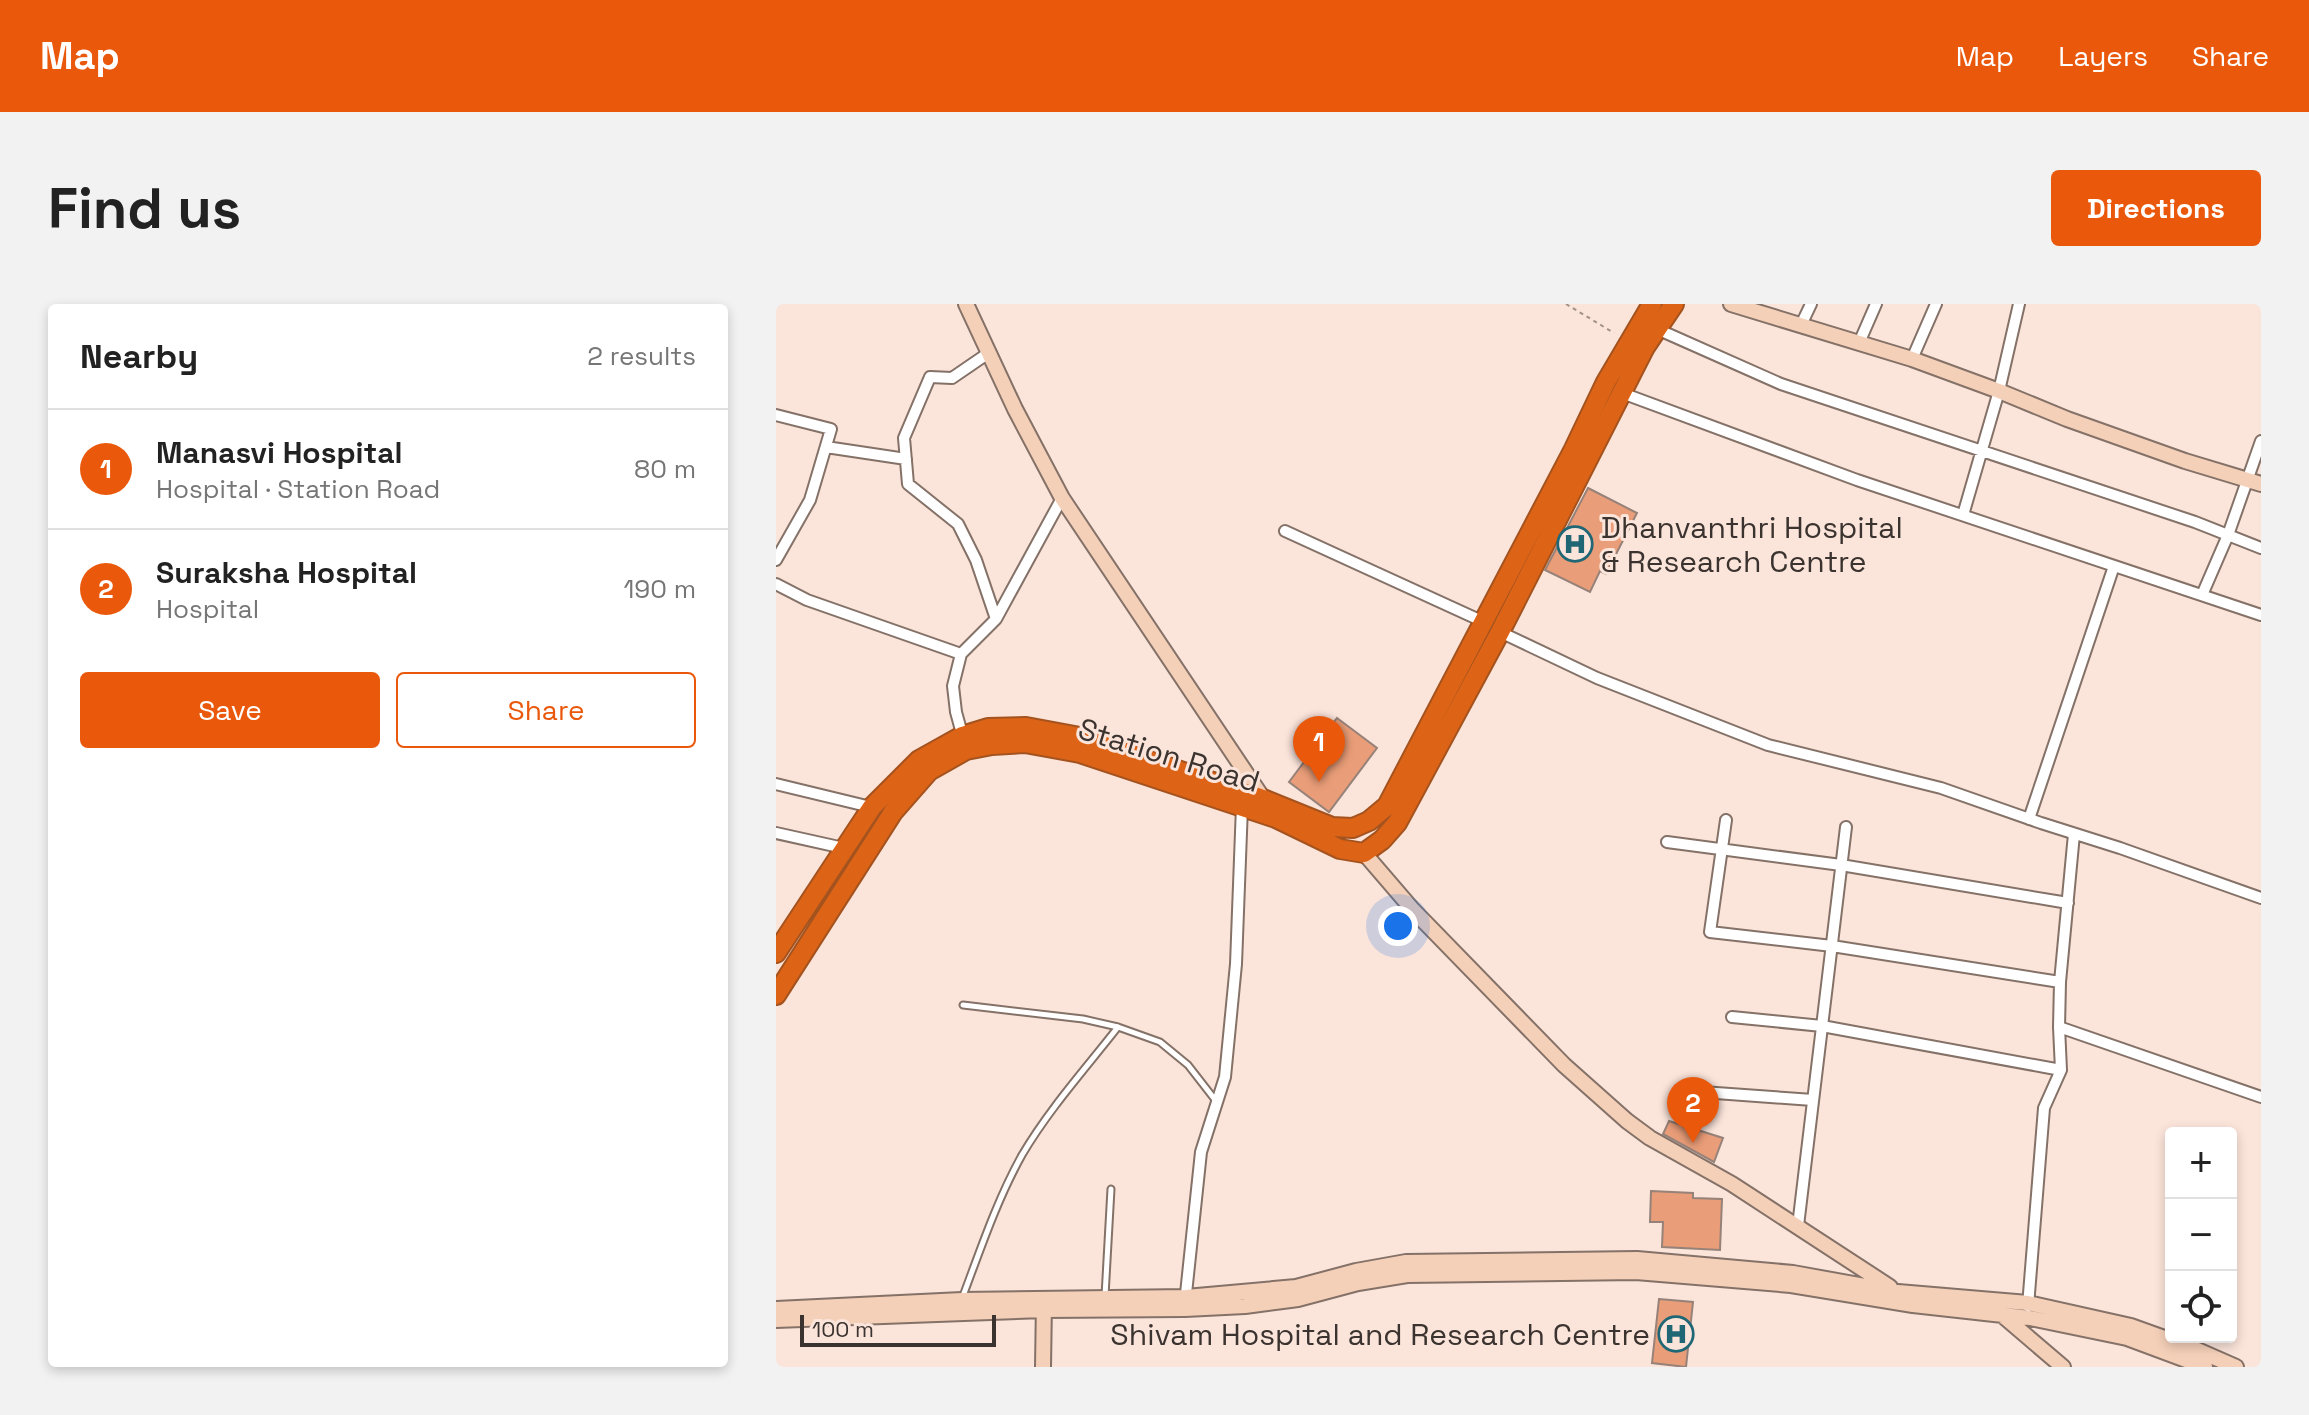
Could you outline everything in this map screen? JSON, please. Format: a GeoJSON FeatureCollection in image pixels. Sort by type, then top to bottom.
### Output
{"type":"FeatureCollection","features":[{"type":"Feature","properties":{"kind":"highway","name":"Station Road"},"geometry":{"type":"LineString","coordinates":[[776,995],[893,812],[929,771],[988,728],[1026,727],[1080,737],[1263,799],[1332,827],[1353,828],[1369,821],[1387,806],[1606,382],[1652,304]]}},
{"type":"Feature","properties":{"kind":"highway"},"geometry":{"type":"LineString","coordinates":[[1364,853],[1382,840],[1397,823],[1500,632],[1645,347],[1674,304]]}},
{"type":"Feature","properties":{"kind":"highway","name":"Station Road"},"geometry":{"type":"LineString","coordinates":[[776,953],[872,807],[919,760],[964,743],[1025,743],[1066,751],[1242,806],[1276,818],[1340,849],[1364,853]]}},
{"type":"Feature","properties":{"kind":"main road"},"geometry":{"type":"LineString","coordinates":[[966,304],[1015,409],[1062,498],[1276,818]]}},
{"type":"Feature","properties":{"kind":"main road"},"geometry":{"type":"LineString","coordinates":[[1731,304],[1912,359],[2081,424],[2254,482]]}},
{"type":"Feature","properties":{"kind":"main road"},"geometry":{"type":"LineString","coordinates":[[1364,853],[1423,921],[1564,1065],[1627,1121],[1650,1138],[1798,1226],[1913,1305]]}},
{"type":"Feature","properties":{"kind":"main road"},"geometry":{"type":"LineString","coordinates":[[1357,1277],[1406,1262],[1637,1259],[1793,1273],[1898,1292],[1982,1301],[2029,1311],[2127,1338],[2205,1367]]}},
{"type":"Feature","properties":{"kind":"main road"},"geometry":{"type":"LineString","coordinates":[[776,1309],[1185,1303],[1357,1277],[1636,1272],[1791,1285],[1913,1305],[2001,1315],[2029,1311],[2131,1326],[2236,1367]]}},
{"type":"Feature","properties":{"kind":"main road"},"geometry":{"type":"LineString","coordinates":[[1044,1304],[1105,1297],[1185,1303]]}},
{"type":"Feature","properties":{"kind":"main road"},"geometry":{"type":"LineString","coordinates":[[1982,1301],[2063,1367]]}},
{"type":"Feature","properties":{"kind":"main road"},"geometry":{"type":"LineString","coordinates":[[1043,1362],[1044,1304]]}},
{"type":"Feature","properties":{"kind":"main road"},"geometry":{"type":"LineString","coordinates":[[776,1320],[960,1306]]}},
{"type":"Feature","properties":{"kind":"street"},"geometry":{"type":"LineString","coordinates":[[1801,325],[1811,304]]}},
{"type":"Feature","properties":{"kind":"street"},"geometry":{"type":"LineString","coordinates":[[1859,343],[1876,304]]}},
{"type":"Feature","properties":{"kind":"street"},"geometry":{"type":"LineString","coordinates":[[1912,359],[1936,304]]}},
{"type":"Feature","properties":{"kind":"street"},"geometry":{"type":"LineString","coordinates":[[1963,515],[1999,391],[2019,304]]}},
{"type":"Feature","properties":{"kind":"street"},"geometry":{"type":"LineString","coordinates":[[1657,329],[1781,384],[2261,548]]}},
{"type":"Feature","properties":{"kind":"street"},"geometry":{"type":"LineString","coordinates":[[990,352],[952,378],[930,377],[904,438],[908,484],[958,524],[976,560],[996,619]]}},
{"type":"Feature","properties":{"kind":"street"},"geometry":{"type":"LineString","coordinates":[[1622,393],[1857,480],[2261,615]]}},
{"type":"Feature","properties":{"kind":"street"},"geometry":{"type":"LineString","coordinates":[[776,415],[831,429],[810,500],[776,560]]}},
{"type":"Feature","properties":{"kind":"street"},"geometry":{"type":"LineString","coordinates":[[2202,595],[2254,482],[2261,441]]}},
{"type":"Feature","properties":{"kind":"street"},"geometry":{"type":"LineString","coordinates":[[826,447],[906,459]]}},
{"type":"Feature","properties":{"kind":"street"},"geometry":{"type":"LineString","coordinates":[[964,743],[953,686],[961,654],[996,619],[1062,498]]}},
{"type":"Feature","properties":{"kind":"street"},"geometry":{"type":"LineString","coordinates":[[1285,531],[1482,621],[1597,678],[1768,745],[1941,788],[2261,898]]}},
{"type":"Feature","properties":{"kind":"street"},"geometry":{"type":"LineString","coordinates":[[2029,819],[2114,566]]}},
{"type":"Feature","properties":{"kind":"street"},"geometry":{"type":"LineString","coordinates":[[776,584],[807,600],[961,654]]}},
{"type":"Feature","properties":{"kind":"street"},"geometry":{"type":"LineString","coordinates":[[776,784],[893,812]]}},
{"type":"Feature","properties":{"kind":"street"},"geometry":{"type":"LineString","coordinates":[[1185,1303],[1201,1152],[1225,1077],[1236,964],[1242,806]]}},
{"type":"Feature","properties":{"kind":"street"},"geometry":{"type":"LineString","coordinates":[[1726,820],[1710,932],[1832,946],[2060,982]]}},
{"type":"Feature","properties":{"kind":"street"},"geometry":{"type":"LineString","coordinates":[[1798,1226],[1846,827]]}},
{"type":"Feature","properties":{"kind":"street"},"geometry":{"type":"LineString","coordinates":[[776,833],[866,852]]}},
{"type":"Feature","properties":{"kind":"street"},"geometry":{"type":"LineString","coordinates":[[2029,1311],[2044,1108],[2061,1070],[2060,982],[2074,834]]}},
{"type":"Feature","properties":{"kind":"street"},"geometry":{"type":"LineString","coordinates":[[1667,842],[1841,865],[2068,903]]}},
{"type":"Feature","properties":{"kind":"street"},"geometry":{"type":"LineString","coordinates":[[1732,1017],[1822,1026],[2061,1070]]}},
{"type":"Feature","properties":{"kind":"street"},"geometry":{"type":"LineString","coordinates":[[2059,1027],[2261,1097]]}},
{"type":"Feature","properties":{"kind":"street"},"geometry":{"type":"LineString","coordinates":[[1702,1092],[1813,1100]]}},
{"type":"Feature","properties":{"kind":"lane"},"geometry":{"type":"LineString","coordinates":[[963,1005],[1083,1019],[1160,1042],[1188,1065],[1218,1104]]}},
{"type":"Feature","properties":{"kind":"lane"},"geometry":{"type":"LineString","coordinates":[[960,1306],[995,1207],[1024,1152],[1118,1027]]}},
{"type":"Feature","properties":{"kind":"lane"},"geometry":{"type":"LineString","coordinates":[[1105,1297],[1111,1189]]}},
{"type":"Feature","properties":{"kind":"path"},"geometry":{"type":"LineString","coordinates":[[1566,304],[1629,342]]}},
{"type":"Feature","properties":{"kind":"building"},"geometry":{"type":"Polygon","coordinates":[[[1588,488],[1637,513],[1606,574],[1600,571],[1590,592],[1545,570],[1588,488]]]}},
{"type":"Feature","properties":{"kind":"building"},"geometry":{"type":"Polygon","coordinates":[[[1337,718],[1377,748],[1329,812],[1289,782],[1337,718]]]}},
{"type":"Feature","properties":{"kind":"building"},"geometry":{"type":"Polygon","coordinates":[[[1669,1121],[1723,1138],[1714,1162],[1663,1134],[1669,1121]]]}},
{"type":"Feature","properties":{"kind":"building"},"geometry":{"type":"Polygon","coordinates":[[[1651,1191],[1693,1193],[1693,1198],[1722,1199],[1720,1250],[1662,1247],[1663,1222],[1650,1222],[1651,1191]]]}},
{"type":"Feature","properties":{"kind":"building"},"geometry":{"type":"Polygon","coordinates":[[[1659,1299],[1693,1302],[1686,1367],[1652,1363],[1659,1299]]]}},
{"type":"Feature","properties":{"kind":"place","name":"Dhanvanthri Hospital & Research Centre"},"geometry":{"type":"Point","coordinates":[1575,544]}},
{"type":"Feature","properties":{"kind":"place","name":"Manasvi Hospital"},"geometry":{"type":"Point","coordinates":[1319,782]}},
{"type":"Feature","properties":{"kind":"place","name":"Suraksha Hospital"},"geometry":{"type":"Point","coordinates":[1693,1143]}},
{"type":"Feature","properties":{"kind":"place","name":"Shivam Hospital and Research Centre"},"geometry":{"type":"Point","coordinates":[1676,1334]}}]}
